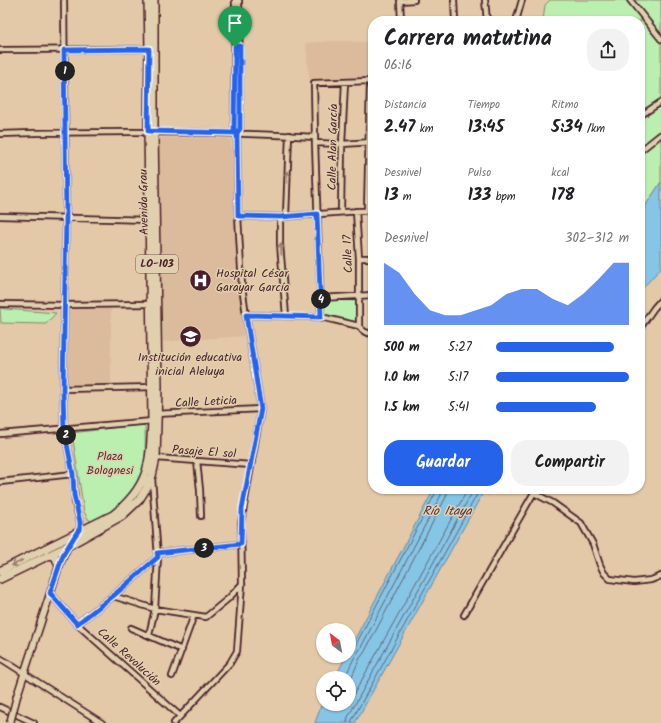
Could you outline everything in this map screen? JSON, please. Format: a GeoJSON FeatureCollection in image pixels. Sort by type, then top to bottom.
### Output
{"type":"FeatureCollection","features":[{"type":"Feature","properties":{"kind":"main road","name":"Avenida Grau"},"geometry":{"type":"LineString","coordinates":[[148,0],[152,49]]}},
{"type":"Feature","properties":{"kind":"main road","name":"Avenida Grau"},"geometry":{"type":"LineString","coordinates":[[68,546],[122,516],[139,500],[152,476],[156,458],[154,418],[155,387],[151,131],[154,0]]}},
{"type":"Feature","properties":{"kind":"main road","name":"LO-103"},"geometry":{"type":"LineString","coordinates":[[0,571],[113,515],[124,506],[142,483],[148,469],[154,418]]}},
{"type":"Feature","properties":{"kind":"main road","name":"LO-103"},"geometry":{"type":"LineString","coordinates":[[0,579],[68,546]]}},
{"type":"Feature","properties":{"kind":"main road"},"geometry":{"type":"LineString","coordinates":[[10,723],[17,696],[50,593],[59,566],[68,546]]}},
{"type":"Feature","properties":{"kind":"main road"},"geometry":{"type":"LineString","coordinates":[[48,555],[55,556],[59,566]]}},
{"type":"Feature","properties":{"kind":"street"},"geometry":{"type":"LineString","coordinates":[[64,0],[66,132],[63,390],[64,429],[73,474],[74,495],[80,522],[80,528],[68,546]]}},
{"type":"Feature","properties":{"kind":"street"},"geometry":{"type":"LineString","coordinates":[[235,0],[237,47]]}},
{"type":"Feature","properties":{"kind":"street"},"geometry":{"type":"LineString","coordinates":[[174,723],[220,674],[237,651],[242,584],[242,509],[261,409],[242,286],[238,216],[237,133],[234,129],[239,0]]}},
{"type":"Feature","properties":{"kind":"street"},"geometry":{"type":"LineString","coordinates":[[401,16],[400,0],[414,0]]}},
{"type":"Feature","properties":{"kind":"street"},"geometry":{"type":"LineString","coordinates":[[454,0],[455,16]]}},
{"type":"Feature","properties":{"kind":"street"},"geometry":{"type":"LineString","coordinates":[[485,0],[487,16]]}},
{"type":"Feature","properties":{"kind":"street"},"geometry":{"type":"LineString","coordinates":[[517,16],[522,0]]}},
{"type":"Feature","properties":{"kind":"street"},"geometry":{"type":"LineString","coordinates":[[630,0],[643,16]]}},
{"type":"Feature","properties":{"kind":"street"},"geometry":{"type":"LineString","coordinates":[[645,19],[661,39]]}},
{"type":"Feature","properties":{"kind":"street"},"geometry":{"type":"LineString","coordinates":[[0,50],[152,49]]}},
{"type":"Feature","properties":{"kind":"street"},"geometry":{"type":"LineString","coordinates":[[321,317],[314,83],[368,81]]}},
{"type":"Feature","properties":{"kind":"street","name":"Calle Alan García"},"geometry":{"type":"LineString","coordinates":[[341,212],[345,82]]}},
{"type":"Feature","properties":{"kind":"street"},"geometry":{"type":"LineString","coordinates":[[645,113],[661,102]]}},
{"type":"Feature","properties":{"kind":"street"},"geometry":{"type":"LineString","coordinates":[[0,134],[151,131],[315,137]]}},
{"type":"Feature","properties":{"kind":"street"},"geometry":{"type":"LineString","coordinates":[[286,216],[289,135]]}},
{"type":"Feature","properties":{"kind":"street"},"geometry":{"type":"LineString","coordinates":[[645,147],[660,136]]}},
{"type":"Feature","properties":{"kind":"street"},"geometry":{"type":"LineString","coordinates":[[315,143],[342,144],[368,142]]}},
{"type":"Feature","properties":{"kind":"street"},"geometry":{"type":"LineString","coordinates":[[238,216],[280,217],[356,212],[367,210],[368,193]]}},
{"type":"Feature","properties":{"kind":"street","name":"Calle 17"},"geometry":{"type":"LineString","coordinates":[[356,212],[359,258],[359,326]]}},
{"type":"Feature","properties":{"kind":"street"},"geometry":{"type":"LineString","coordinates":[[0,216],[153,220]]}},
{"type":"Feature","properties":{"kind":"street"},"geometry":{"type":"LineString","coordinates":[[280,217],[280,244],[286,316]]}},
{"type":"Feature","properties":{"kind":"street"},"geometry":{"type":"LineString","coordinates":[[359,258],[368,258]]}},
{"type":"Feature","properties":{"kind":"street"},"geometry":{"type":"LineString","coordinates":[[321,298],[368,295]]}},
{"type":"Feature","properties":{"kind":"street"},"geometry":{"type":"LineString","coordinates":[[645,321],[661,300]]}},
{"type":"Feature","properties":{"kind":"street"},"geometry":{"type":"LineString","coordinates":[[0,304],[154,304]]}},
{"type":"Feature","properties":{"kind":"street"},"geometry":{"type":"LineString","coordinates":[[246,315],[321,317],[359,326],[362,331],[368,333]]}},
{"type":"Feature","properties":{"kind":"street"},"geometry":{"type":"LineString","coordinates":[[63,390],[155,387]]}},
{"type":"Feature","properties":{"kind":"street","name":"Calle Leticia"},"geometry":{"type":"LineString","coordinates":[[0,434],[64,429],[154,418],[261,409]]}},
{"type":"Feature","properties":{"kind":"street","name":"Pasaje El sol"},"geometry":{"type":"LineString","coordinates":[[156,458],[251,465]]}},
{"type":"Feature","properties":{"kind":"street"},"geometry":{"type":"LineString","coordinates":[[197,461],[201,516]]}},
{"type":"Feature","properties":{"kind":"street"},"geometry":{"type":"LineString","coordinates":[[0,482],[73,474]]}},
{"type":"Feature","properties":{"kind":"street","name":"Avenida Grau"},"geometry":{"type":"LineString","coordinates":[[148,636],[155,609],[157,555],[152,476]]}},
{"type":"Feature","properties":{"kind":"street"},"geometry":{"type":"LineString","coordinates":[[464,615],[533,494]]}},
{"type":"Feature","properties":{"kind":"street"},"geometry":{"type":"LineString","coordinates":[[540,494],[581,523],[593,544],[604,573],[610,579],[634,582],[651,580],[661,576]]}},
{"type":"Feature","properties":{"kind":"street"},"geometry":{"type":"LineString","coordinates":[[77,624],[113,596],[157,555],[241,544]]}},
{"type":"Feature","properties":{"kind":"street"},"geometry":{"type":"LineString","coordinates":[[113,596],[155,609],[206,617],[209,616],[242,584]]}},
{"type":"Feature","properties":{"kind":"street","name":"Calle Revolución"},"geometry":{"type":"LineString","coordinates":[[50,593],[77,624],[180,716]]}},
{"type":"Feature","properties":{"kind":"street"},"geometry":{"type":"LineString","coordinates":[[172,676],[194,615]]}},
{"type":"Feature","properties":{"kind":"street"},"geometry":{"type":"LineString","coordinates":[[131,628],[182,650]]}},
{"type":"Feature","properties":{"kind":"street"},"geometry":{"type":"LineString","coordinates":[[0,658],[102,723]]}},
{"type":"Feature","properties":{"kind":"street"},"geometry":{"type":"LineString","coordinates":[[0,707],[34,723]]}},
{"type":"Feature","properties":{"kind":"shaded area"},"geometry":{"type":"Polygon","coordinates":[[[336,41],[368,42],[368,78],[316,82],[309,78],[306,43],[336,41]]]}},
{"type":"Feature","properties":{"kind":"shaded area","name":"Hospital César Garayar García"},"geometry":{"type":"Polygon","coordinates":[[[158,138],[228,138],[231,140],[244,336],[160,342],[158,138]]]}},
{"type":"Feature","properties":{"kind":"shaded area"},"geometry":{"type":"Polygon","coordinates":[[[67,308],[111,308],[111,384],[65,385],[67,308]]]}},
{"type":"Feature","properties":{"kind":"green space"},"geometry":{"type":"Polygon","coordinates":[[[550,0],[661,0],[661,182],[645,206],[645,16],[544,16],[545,5],[550,0]]]}},
{"type":"Feature","properties":{"kind":"green space"},"geometry":{"type":"Polygon","coordinates":[[[358,299],[357,322],[323,315],[324,300],[358,299]]]}},
{"type":"Feature","properties":{"kind":"green space"},"geometry":{"type":"Polygon","coordinates":[[[0,308],[56,313],[46,324],[1,323],[0,308]]]}},
{"type":"Feature","properties":{"kind":"green space","name":"Plaza Bolognesi"},"geometry":{"type":"Polygon","coordinates":[[[143,424],[145,427],[145,460],[142,474],[138,483],[118,506],[94,522],[89,520],[84,512],[72,433],[143,424]]]}},
{"type":"Feature","properties":{"kind":"water"},"geometry":{"type":"Polygon","coordinates":[[[661,182],[661,268],[645,286],[645,206],[661,182]]]}},
{"type":"Feature","properties":{"kind":"water","name":"Río Itaya"},"geometry":{"type":"Polygon","coordinates":[[[431,494],[482,494],[355,723],[315,723],[319,711],[356,711],[356,671],[338,671],[342,663],[356,663],[356,637],[431,494]]]}},
{"type":"Feature","properties":{"kind":"place","name":"Hospital César Garayar García"},"geometry":{"type":"Point","coordinates":[200,280]}},
{"type":"Feature","properties":{"kind":"place","name":"Institución educativa inicial Aleluya"},"geometry":{"type":"Point","coordinates":[190,336]}},
{"type":"Feature","properties":{"kind":"route"},"geometry":{"type":"LineString","coordinates":[[235,47],[234,129],[237,133],[148,131],[149,49],[64,50],[66,132],[63,390],[64,429],[73,474],[74,495],[80,528],[63,555],[50,593],[77,624],[113,596],[158,557],[157,553],[241,544],[242,509],[261,409],[246,315],[321,317],[317,214],[280,217],[238,216],[237,133],[240,129],[240,46],[235,47]]}}]}
